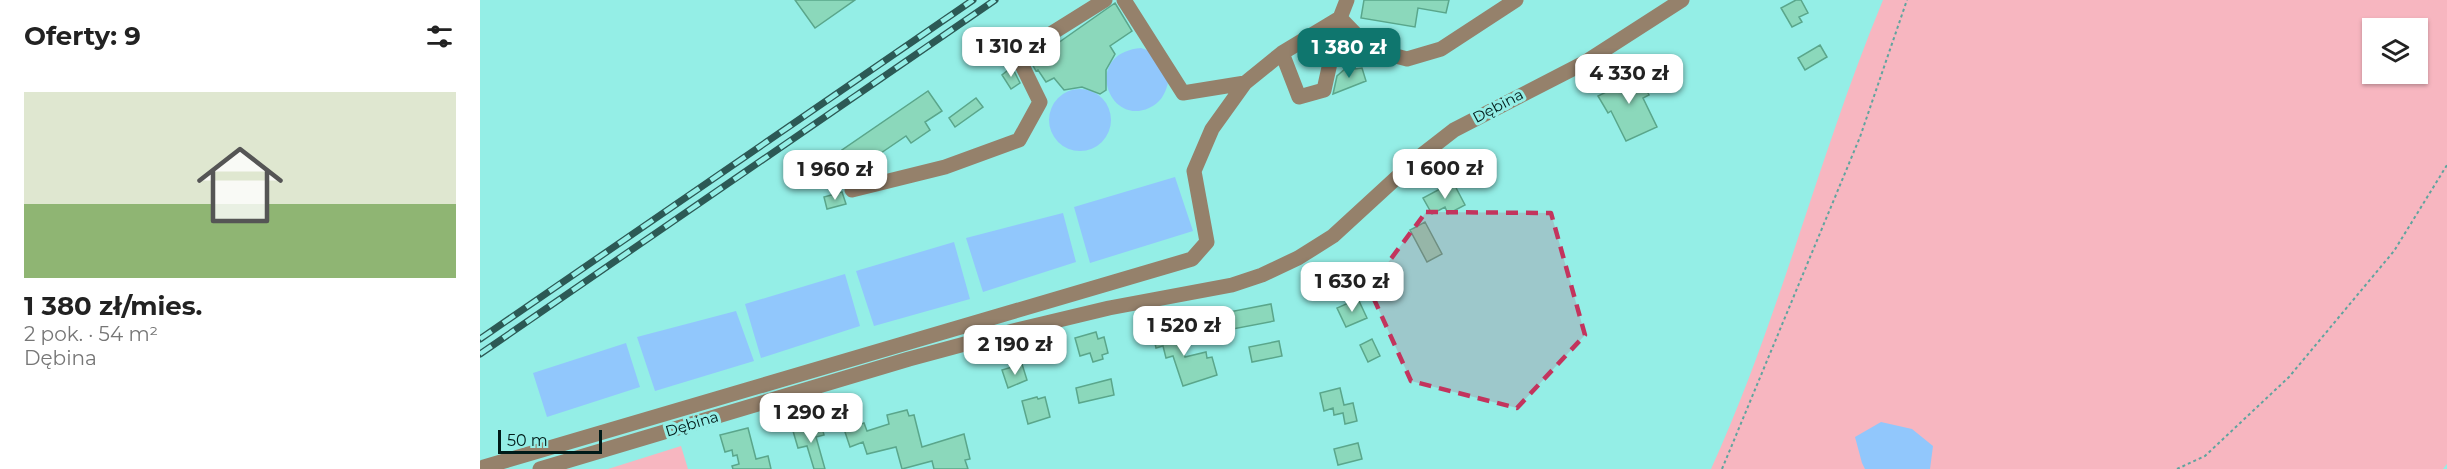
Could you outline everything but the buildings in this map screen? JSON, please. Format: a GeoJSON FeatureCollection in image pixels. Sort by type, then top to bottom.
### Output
{"type":"FeatureCollection","features":[{"type":"Feature","properties":{"kind":"street"},"geometry":{"type":"LineString","coordinates":[[852,190],[945,167],[1019,140],[1040,102],[1017,55],[1105,0]]}},
{"type":"Feature","properties":{"kind":"street"},"geometry":{"type":"LineString","coordinates":[[1124,0],[1183,93],[1245,83]]}},
{"type":"Feature","properties":{"kind":"street"},"geometry":{"type":"LineString","coordinates":[[1282,53],[1299,97],[1324,90],[1340,18],[1347,0]]}},
{"type":"Feature","properties":{"kind":"street"},"geometry":{"type":"LineString","coordinates":[[1340,18],[1370,49],[1407,59],[1441,49],[1516,0]]}},
{"type":"Feature","properties":{"kind":"street","name":"Dębina"},"geometry":{"type":"LineString","coordinates":[[540,469],[909,359],[1013,331],[1109,308],[1232,285],[1262,275],[1298,258],[1333,236],[1418,158],[1455,130],[1584,63],[1682,0]]}},
{"type":"Feature","properties":{"kind":"street"},"geometry":{"type":"LineString","coordinates":[[483,469],[1192,260],[1207,242],[1194,171],[1212,129],[1245,83],[1282,53],[1340,18]]}},
{"type":"Feature","properties":{"kind":"path"},"geometry":{"type":"LineString","coordinates":[[1722,469],[1860,137],[1907,0]]}},
{"type":"Feature","properties":{"kind":"path"},"geometry":{"type":"LineString","coordinates":[[2177,469],[2205,456],[2289,377],[2394,251],[2447,165]]}},
{"type":"Feature","properties":{"kind":"highlighted area"},"geometry":{"type":"Polygon","coordinates":[[[1426,212],[1551,213],[1585,335],[1517,408],[1411,381],[1369,288],[1426,212]]]}},
{"type":"Feature","properties":{"kind":"shaded area"},"geometry":{"type":"Polygon","coordinates":[[[1883,0],[2447,0],[2447,464],[2443,469],[1711,469],[1758,354],[1839,117],[1883,0]]]}},
{"type":"Feature","properties":{"kind":"shaded area"},"geometry":{"type":"Polygon","coordinates":[[[681,446],[688,469],[608,469],[681,446]]]}},
{"type":"Feature","properties":{"kind":"water"},"geometry":{"type":"Polygon","coordinates":[[[1141,48],[1153,52],[1168,83],[1164,95],[1156,104],[1134,111],[1122,107],[1113,99],[1108,87],[1107,74],[1112,62],[1123,53],[1141,48]]]}},
{"type":"Feature","properties":{"kind":"water"},"geometry":{"type":"Polygon","coordinates":[[[1074,89],[1086,89],[1102,98],[1109,108],[1111,120],[1109,132],[1102,142],[1086,151],[1074,151],[1063,146],[1054,137],[1049,126],[1049,114],[1054,103],[1063,94],[1074,89]]]}},
{"type":"Feature","properties":{"kind":"water"},"geometry":{"type":"Polygon","coordinates":[[[1175,177],[1193,231],[1090,263],[1074,207],[1175,177]]]}},
{"type":"Feature","properties":{"kind":"water"},"geometry":{"type":"Polygon","coordinates":[[[1063,213],[1076,262],[983,292],[966,238],[1063,213]]]}},
{"type":"Feature","properties":{"kind":"water"},"geometry":{"type":"Polygon","coordinates":[[[954,242],[970,299],[874,326],[856,271],[954,242]]]}},
{"type":"Feature","properties":{"kind":"water"},"geometry":{"type":"Polygon","coordinates":[[[845,274],[860,326],[761,358],[745,304],[845,274]]]}},
{"type":"Feature","properties":{"kind":"water"},"geometry":{"type":"Polygon","coordinates":[[[736,311],[754,361],[655,391],[637,337],[736,311]]]}},
{"type":"Feature","properties":{"kind":"water"},"geometry":{"type":"Polygon","coordinates":[[[626,343],[640,387],[547,417],[533,373],[626,343]]]}},
{"type":"Feature","properties":{"kind":"water"},"geometry":{"type":"Polygon","coordinates":[[[1881,422],[1912,429],[1933,446],[1930,469],[1865,469],[1855,437],[1881,422]]]}},
{"type":"Feature","properties":{"kind":"railway"},"geometry":{"type":"LineString","coordinates":[[480,339],[973,0]]}},
{"type":"Feature","properties":{"kind":"railway"},"geometry":{"type":"LineString","coordinates":[[480,354],[995,0]]}}]}
